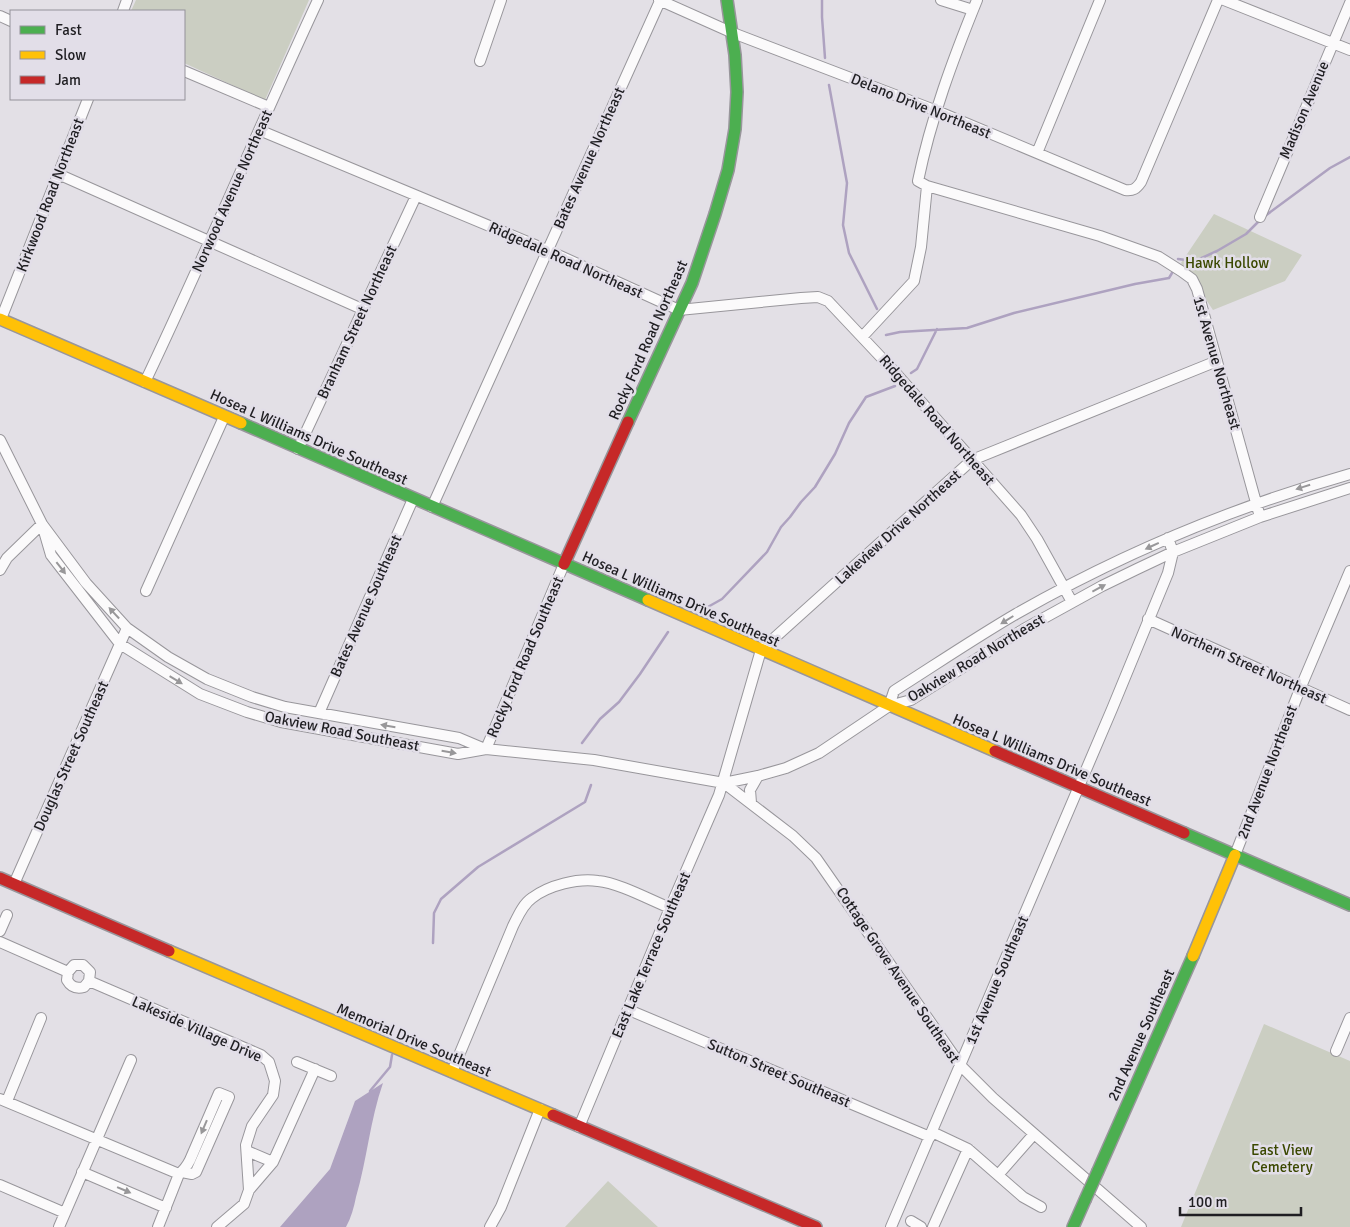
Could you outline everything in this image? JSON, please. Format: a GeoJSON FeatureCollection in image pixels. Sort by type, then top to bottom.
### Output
{"type":"FeatureCollection","features":[{"type":"Feature","properties":{"kind":"street","name":"Norwood Avenue Northeast"},"geometry":{"type":"LineString","coordinates":[[145,382],[318,0]]}},
{"type":"Feature","properties":{"kind":"street"},"geometry":{"type":"LineString","coordinates":[[480,61],[501,0]]}},
{"type":"Feature","properties":{"kind":"street","name":"Delano Drive Northeast"},"geometry":{"type":"LineString","coordinates":[[659,0],[733,33],[937,111],[1130,191],[1141,182],[1218,0]]}},
{"type":"Feature","properties":{"kind":"street","name":"Bates Avenue Northeast"},"geometry":{"type":"LineString","coordinates":[[432,507],[659,0]]}},
{"type":"Feature","properties":{"kind":"street","name":"Rocky Ford Road Northeast"},"geometry":{"type":"LineString","coordinates":[[564,564],[679,310],[688,294],[722,192],[733,148],[737,88],[733,33],[727,0]]}},
{"type":"Feature","properties":{"kind":"street"},"geometry":{"type":"LineString","coordinates":[[940,0],[973,10]]}},
{"type":"Feature","properties":{"kind":"street"},"geometry":{"type":"LineString","coordinates":[[863,336],[914,281],[921,247],[927,186],[918,181],[923,157],[957,49],[977,0]]}},
{"type":"Feature","properties":{"kind":"street"},"geometry":{"type":"LineString","coordinates":[[1037,153],[1100,0]]}},
{"type":"Feature","properties":{"kind":"street"},"geometry":{"type":"LineString","coordinates":[[1224,0],[1350,50]]}},
{"type":"Feature","properties":{"kind":"street","name":"Madison Avenue"},"geometry":{"type":"LineString","coordinates":[[1260,217],[1350,3]]}},
{"type":"Feature","properties":{"kind":"street"},"geometry":{"type":"LineString","coordinates":[[185,71],[269,107]]}},
{"type":"Feature","properties":{"kind":"street","name":"Kirkwood Road Northeast"},"geometry":{"type":"LineString","coordinates":[[1,319],[88,100]]}},
{"type":"Feature","properties":{"kind":"street","name":"Ridgedale Road Northeast"},"geometry":{"type":"LineString","coordinates":[[259,130],[547,250],[679,310],[818,298],[828,301],[863,336],[1020,515],[1037,539],[1072,602]]}},
{"type":"Feature","properties":{"kind":"street"},"geometry":{"type":"LineString","coordinates":[[58,174],[362,309]]}},
{"type":"Feature","properties":{"kind":"street","name":"1st Avenue Northeast"},"geometry":{"type":"LineString","coordinates":[[927,186],[1100,236],[1159,257],[1192,279],[1197,290],[1260,517]]}},
{"type":"Feature","properties":{"kind":"street","name":"Branham Street Northeast"},"geometry":{"type":"LineString","coordinates":[[298,449],[416,196]]}},
{"type":"Feature","properties":{"kind":"street","name":"Hosea L Williams Drive Southeast"},"geometry":{"type":"LineString","coordinates":[[1,319],[1350,905]]}},
{"type":"Feature","properties":{"kind":"street","name":"Lakeview Drive Northeast"},"geometry":{"type":"LineString","coordinates":[[761,650],[972,460],[1217,361]]}},
{"type":"Feature","properties":{"kind":"street"},"geometry":{"type":"LineString","coordinates":[[146,591],[224,417]]}},
{"type":"Feature","properties":{"kind":"street","name":"Oakview Road Southeast"},"geometry":{"type":"LineString","coordinates":[[0,440],[42,524],[86,583],[127,628],[168,657],[207,679],[252,697],[285,707],[459,738],[486,749]]}},
{"type":"Feature","properties":{"kind":"street","name":"Oakview Road Northeast"},"geometry":{"type":"LineString","coordinates":[[889,706],[894,691],[1016,614],[1065,589],[1168,538],[1256,503],[1350,474]]}},
{"type":"Feature","properties":{"kind":"street","name":"Oakview Road Northeast"},"geometry":{"type":"LineString","coordinates":[[889,706],[911,700],[1024,629],[1102,586],[1174,552],[1260,517],[1350,488]]}},
{"type":"Feature","properties":{"kind":"street","name":"Bates Avenue Southeast"},"geometry":{"type":"LineString","coordinates":[[319,713],[413,499]]}},
{"type":"Feature","properties":{"kind":"street"},"geometry":{"type":"LineString","coordinates":[[0,570],[7,558],[42,524]]}},
{"type":"Feature","properties":{"kind":"street","name":"Oakview Road Southeast"},"geometry":{"type":"LineString","coordinates":[[42,524],[51,555],[120,644],[200,694],[247,712],[281,722],[458,754],[486,749],[594,760],[724,783],[786,768],[819,753],[889,706]]}},
{"type":"Feature","properties":{"kind":"street"},"geometry":{"type":"LineString","coordinates":[[1078,787],[1168,573],[1174,552],[1168,538]]}},
{"type":"Feature","properties":{"kind":"street","name":"Rocky Ford Road Southeast"},"geometry":{"type":"LineString","coordinates":[[486,749],[564,564]]}},
{"type":"Feature","properties":{"kind":"street","name":"2nd Avenue Northeast"},"geometry":{"type":"LineString","coordinates":[[1235,855],[1300,689],[1350,570]]}},
{"type":"Feature","properties":{"kind":"street","name":"Northern Street Northeast"},"geometry":{"type":"LineString","coordinates":[[1148,619],[1350,710]]}},
{"type":"Feature","properties":{"kind":"street","name":"Douglas Street Southeast"},"geometry":{"type":"LineString","coordinates":[[14,884],[127,628]]}},
{"type":"Feature","properties":{"kind":"street","name":"East Lake Terrace Southeast"},"geometry":{"type":"LineString","coordinates":[[579,1126],[724,783],[761,650]]}},
{"type":"Feature","properties":{"kind":"street"},"geometry":{"type":"LineString","coordinates":[[751,803],[750,790],[758,776]]}},
{"type":"Feature","properties":{"kind":"street","name":"Cottage Grove Avenue Southeast"},"geometry":{"type":"LineString","coordinates":[[724,783],[793,836],[816,858],[961,1066],[993,1098],[1141,1227]]}},
{"type":"Feature","properties":{"kind":"street","name":"1st Avenue Southeast"},"geometry":{"type":"LineString","coordinates":[[891,1227],[1078,787]]}},
{"type":"Feature","properties":{"kind":"street","name":"2nd Avenue Southeast"},"geometry":{"type":"LineString","coordinates":[[1073,1227],[1182,982],[1235,855]]}},
{"type":"Feature","properties":{"kind":"street","name":"Memorial Drive Southeast"},"geometry":{"type":"LineString","coordinates":[[0,878],[816,1227]]}},
{"type":"Feature","properties":{"kind":"street"},"geometry":{"type":"LineString","coordinates":[[452,1072],[513,926],[522,910],[532,898],[565,884],[599,881],[670,908]]}},
{"type":"Feature","properties":{"kind":"street"},"geometry":{"type":"LineString","coordinates":[[0,931],[7,915]]}},
{"type":"Feature","properties":{"kind":"street","name":"Lakeside Village Drive"},"geometry":{"type":"LineString","coordinates":[[0,942],[68,972]]}},
{"type":"Feature","properties":{"kind":"street","name":"Lakeside Village Drive"},"geometry":{"type":"LineString","coordinates":[[74,965],[83,965],[90,972],[89,981],[84,987],[75,988],[67,980],[68,972],[74,965]]}},
{"type":"Feature","properties":{"kind":"street","name":"Lakeside Village Drive"},"geometry":{"type":"LineString","coordinates":[[89,981],[261,1055],[269,1062],[275,1082],[273,1094],[252,1126],[246,1145],[249,1190]]}},
{"type":"Feature","properties":{"kind":"street","name":"Sutton Street Southeast"},"geometry":{"type":"LineString","coordinates":[[629,1010],[968,1150],[1023,1197],[1041,1207]]}},
{"type":"Feature","properties":{"kind":"street"},"geometry":{"type":"LineString","coordinates":[[41,1018],[3,1100],[181,1173]]}},
{"type":"Feature","properties":{"kind":"street"},"geometry":{"type":"LineString","coordinates":[[1336,1051],[1350,1018]]}},
{"type":"Feature","properties":{"kind":"street"},"geometry":{"type":"LineString","coordinates":[[59,1227],[130,1060]]}},
{"type":"Feature","properties":{"kind":"street"},"geometry":{"type":"LineString","coordinates":[[297,1062],[330,1076]]}},
{"type":"Feature","properties":{"kind":"street"},"geometry":{"type":"LineString","coordinates":[[217,1227],[244,1204],[249,1190],[273,1162],[315,1069]]}},
{"type":"Feature","properties":{"kind":"street"},"geometry":{"type":"LineString","coordinates":[[158,1227],[219,1093],[229,1097]]}},
{"type":"Feature","properties":{"kind":"street"},"geometry":{"type":"LineString","coordinates":[[490,1227],[501,1207],[540,1109]]}},
{"type":"Feature","properties":{"kind":"street"},"geometry":{"type":"LineString","coordinates":[[998,1176],[1034,1134]]}},
{"type":"Feature","properties":{"kind":"street"},"geometry":{"type":"LineString","coordinates":[[933,1227],[968,1150]]}},
{"type":"Feature","properties":{"kind":"street"},"geometry":{"type":"LineString","coordinates":[[247,1151],[273,1162]]}},
{"type":"Feature","properties":{"kind":"street"},"geometry":{"type":"LineString","coordinates":[[82,1172],[166,1208]]}},
{"type":"Feature","properties":{"kind":"street"},"geometry":{"type":"LineString","coordinates":[[0,1185],[65,1213]]}},
{"type":"Feature","properties":{"kind":"street"},"geometry":{"type":"LineString","coordinates":[[499,1227],[501,1207]]}},
{"type":"Feature","properties":{"kind":"street"},"geometry":{"type":"LineString","coordinates":[[911,1222],[921,1227]]}},
{"type":"Feature","properties":{"kind":"green space"},"geometry":{"type":"Polygon","coordinates":[[[136,0],[309,0],[265,100],[185,63],[185,10],[131,10],[136,0]]]}},
{"type":"Feature","properties":{"kind":"green space","name":"Hawk Hollow"},"geometry":{"type":"Polygon","coordinates":[[[1214,214],[1302,255],[1285,281],[1213,310],[1181,263],[1214,214]]]}},
{"type":"Feature","properties":{"kind":"green space","name":"East View Cemetery"},"geometry":{"type":"Polygon","coordinates":[[[1264,1024],[1350,1061],[1350,1227],[1181,1227],[1264,1024]]]}},
{"type":"Feature","properties":{"kind":"green space"},"geometry":{"type":"Polygon","coordinates":[[[608,1181],[658,1227],[565,1227],[608,1181]]]}},
{"type":"Feature","properties":{"kind":"shaded area"},"geometry":{"type":"Polygon","coordinates":[[[383,1083],[354,1205],[346,1227],[280,1227],[330,1169],[355,1101],[383,1083]]]}},
{"type":"Feature","properties":{"kind":"waterway"},"geometry":{"type":"LineString","coordinates":[[822,0],[825,58]]}},
{"type":"Feature","properties":{"kind":"waterway"},"geometry":{"type":"LineString","coordinates":[[829,85],[847,183],[843,225],[849,253],[877,309]]}},
{"type":"Feature","properties":{"kind":"waterway"},"geometry":{"type":"LineString","coordinates":[[1265,216],[1330,168],[1350,157]]}},
{"type":"Feature","properties":{"kind":"waterway"},"geometry":{"type":"LineString","coordinates":[[1178,259],[1195,261],[1217,251],[1246,234],[1261,219]]}},
{"type":"Feature","properties":{"kind":"waterway"},"geometry":{"type":"LineString","coordinates":[[886,335],[900,332],[967,328],[1014,313],[1135,284],[1169,278],[1172,273]]}},
{"type":"Feature","properties":{"kind":"waterway"},"geometry":{"type":"LineString","coordinates":[[911,373],[917,369],[937,329]]}},
{"type":"Feature","properties":{"kind":"waterway"},"geometry":{"type":"LineString","coordinates":[[706,608],[722,599],[767,552],[781,527],[815,487],[835,454],[849,423],[866,397],[895,386]]}},
{"type":"Feature","properties":{"kind":"waterway"},"geometry":{"type":"LineString","coordinates":[[582,743],[600,719],[619,702],[668,632]]}},
{"type":"Feature","properties":{"kind":"waterway"},"geometry":{"type":"LineString","coordinates":[[433,943],[434,913],[441,899],[478,867],[585,802],[591,785]]}},
{"type":"Feature","properties":{"kind":"waterway"},"geometry":{"type":"LineString","coordinates":[[370,1091],[390,1067],[392,1055]]}},
{"type":"Feature","properties":{"kind":"traffic: fast"},"geometry":{"type":"LineString","coordinates":[[628,422],[692,283],[728,170],[735,129],[737,92],[735,55],[727,0]]}},
{"type":"Feature","properties":{"kind":"traffic: fast"},"geometry":{"type":"LineString","coordinates":[[241,423],[648,600]]}},
{"type":"Feature","properties":{"kind":"traffic: fast"},"geometry":{"type":"LineString","coordinates":[[1184,833],[1350,905]]}},
{"type":"Feature","properties":{"kind":"traffic: fast"},"geometry":{"type":"LineString","coordinates":[[1098,1171],[1193,956]]}},
{"type":"Feature","properties":{"kind":"traffic: fast"},"geometry":{"type":"LineString","coordinates":[[1085,1200],[1098,1171]]}},
{"type":"Feature","properties":{"kind":"traffic: fast"},"geometry":{"type":"LineString","coordinates":[[1073,1227],[1085,1200]]}},
{"type":"Feature","properties":{"kind":"traffic: slow"},"geometry":{"type":"LineString","coordinates":[[0,319],[241,423]]}},
{"type":"Feature","properties":{"kind":"traffic: slow"},"geometry":{"type":"LineString","coordinates":[[648,600],[995,751]]}},
{"type":"Feature","properties":{"kind":"traffic: slow"},"geometry":{"type":"LineString","coordinates":[[1193,956],[1235,855]]}},
{"type":"Feature","properties":{"kind":"traffic: slow"},"geometry":{"type":"LineString","coordinates":[[169,951],[553,1115]]}},
{"type":"Feature","properties":{"kind":"traffic: jam"},"geometry":{"type":"LineString","coordinates":[[564,564],[628,422]]}},
{"type":"Feature","properties":{"kind":"traffic: jam"},"geometry":{"type":"LineString","coordinates":[[995,751],[1184,833]]}},
{"type":"Feature","properties":{"kind":"traffic: jam"},"geometry":{"type":"LineString","coordinates":[[0,878],[169,951]]}},
{"type":"Feature","properties":{"kind":"traffic: jam"},"geometry":{"type":"LineString","coordinates":[[553,1115],[816,1227]]}}]}
